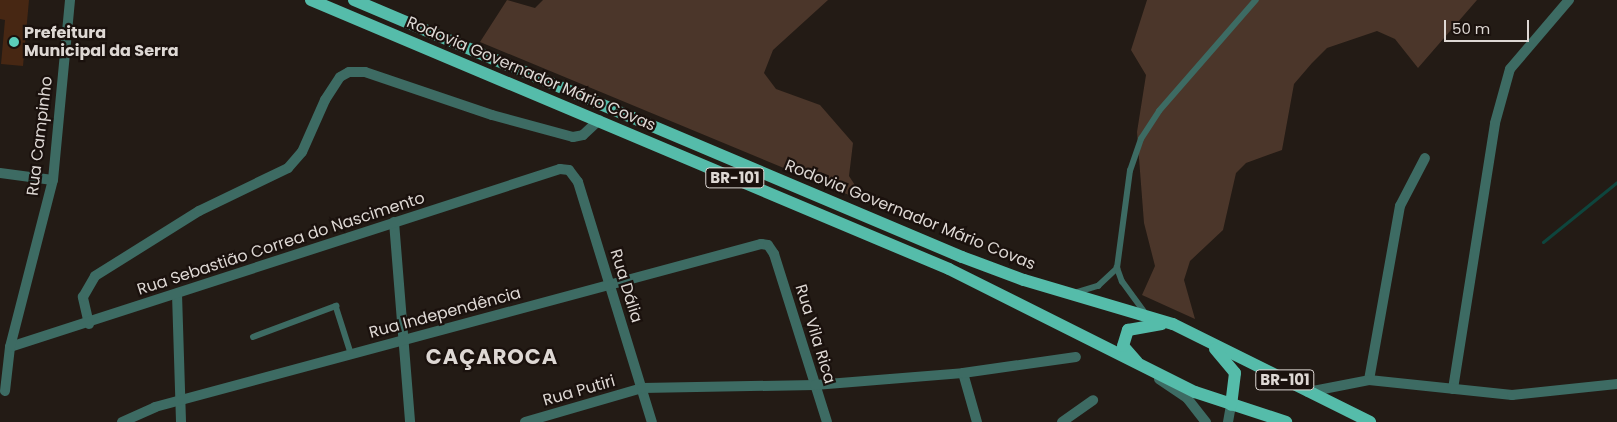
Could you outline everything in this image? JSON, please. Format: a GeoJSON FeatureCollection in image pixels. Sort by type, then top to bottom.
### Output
{"type":"FeatureCollection","features":[{"type":"Feature","properties":{"kind":"main road","name":"Rodovia Governador Mário Covas"},"geometry":{"type":"LineString","coordinates":[[311,0],[996,290],[1150,373],[1231,405],[1286,422]]}},
{"type":"Feature","properties":{"kind":"main road","name":"Rodovia Governador Mário Covas"},"geometry":{"type":"LineString","coordinates":[[354,0],[962,257],[1066,294],[1173,324],[1202,336],[1308,392],[1370,422]]}},
{"type":"Feature","properties":{"kind":"main road"},"geometry":{"type":"LineString","coordinates":[[1150,373],[1126,350],[1124,337],[1134,326],[1173,324]]}},
{"type":"Feature","properties":{"kind":"main road"},"geometry":{"type":"LineString","coordinates":[[1202,336],[1234,369],[1231,405]]}},
{"type":"Feature","properties":{"kind":"street","name":"Rua Campinho"},"geometry":{"type":"LineString","coordinates":[[5,391],[10,347],[53,180],[70,0]]}},
{"type":"Feature","properties":{"kind":"street"},"geometry":{"type":"LineString","coordinates":[[1453,389],[1495,123],[1510,70],[1569,0]]}},
{"type":"Feature","properties":{"kind":"street"},"geometry":{"type":"LineString","coordinates":[[89,324],[83,297],[95,276],[198,211],[288,168],[302,152],[325,100],[340,77],[349,72],[365,72],[492,116],[573,137],[583,135],[598,120]]}},
{"type":"Feature","properties":{"kind":"street"},"geometry":{"type":"LineString","coordinates":[[1369,380],[1400,206],[1425,158]]}},
{"type":"Feature","properties":{"kind":"street","name":"Rua Sebastião Correa do Nascimento"},"geometry":{"type":"LineString","coordinates":[[10,347],[89,324],[394,222],[560,169]]}},
{"type":"Feature","properties":{"kind":"street","name":"Rua Dália"},"geometry":{"type":"LineString","coordinates":[[560,169],[569,170],[578,182],[652,422]]}},
{"type":"Feature","properties":{"kind":"street"},"geometry":{"type":"LineString","coordinates":[[0,173],[53,180]]}},
{"type":"Feature","properties":{"kind":"street"},"geometry":{"type":"LineString","coordinates":[[394,222],[405,338],[410,422]]}},
{"type":"Feature","properties":{"kind":"street","name":"Rua Independência"},"geometry":{"type":"LineString","coordinates":[[122,422],[180,401],[351,353],[752,246],[768,245],[774,254]]}},
{"type":"Feature","properties":{"kind":"street","name":"Rua Vila Rica"},"geometry":{"type":"LineString","coordinates":[[774,254],[827,422]]}},
{"type":"Feature","properties":{"kind":"street"},"geometry":{"type":"LineString","coordinates":[[178,294],[182,422]]}},
{"type":"Feature","properties":{"kind":"street","name":"Rua Putiri"},"geometry":{"type":"LineString","coordinates":[[527,422],[642,388],[816,384],[963,373],[1076,358]]}},
{"type":"Feature","properties":{"kind":"street"},"geometry":{"type":"LineString","coordinates":[[963,373],[977,422]]}},
{"type":"Feature","properties":{"kind":"street"},"geometry":{"type":"LineString","coordinates":[[1150,373],[1186,398],[1206,422]]}},
{"type":"Feature","properties":{"kind":"street"},"geometry":{"type":"LineString","coordinates":[[1308,392],[1369,380],[1512,394],[1617,384]]}},
{"type":"Feature","properties":{"kind":"street"},"geometry":{"type":"LineString","coordinates":[[1062,422],[1093,400]]}},
{"type":"Feature","properties":{"kind":"street"},"geometry":{"type":"LineString","coordinates":[[1228,422],[1231,405]]}},
{"type":"Feature","properties":{"kind":"lane"},"geometry":{"type":"LineString","coordinates":[[1147,316],[1122,282],[1117,268],[1130,171],[1141,139],[1159,111],[1256,0]]}},
{"type":"Feature","properties":{"kind":"lane"},"geometry":{"type":"LineString","coordinates":[[1066,294],[1098,286],[1117,268]]}},
{"type":"Feature","properties":{"kind":"lane"},"geometry":{"type":"LineString","coordinates":[[253,338],[336,306],[351,353]]}},
{"type":"Feature","properties":{"kind":"shaded area"},"geometry":{"type":"Polygon","coordinates":[[[507,0],[535,8],[543,0],[828,0],[773,50],[764,73],[776,89],[820,105],[853,143],[849,176],[866,202],[480,42],[507,0]]]}},
{"type":"Feature","properties":{"kind":"shaded area"},"geometry":{"type":"Polygon","coordinates":[[[1147,0],[1477,0],[1418,68],[1395,39],[1377,31],[1327,48],[1312,63],[1294,84],[1282,150],[1246,163],[1236,173],[1223,230],[1190,261],[1184,280],[1195,319],[1142,295],[1155,266],[1144,223],[1137,132],[1146,75],[1131,50],[1147,0]]]}},
{"type":"Feature","properties":{"kind":"building","name":"Prefeitura Municipal da Serra"},"geometry":{"type":"Polygon","coordinates":[[[0,0],[29,0],[23,66],[1,64],[5,20],[0,19],[0,0]]]}},
{"type":"Feature","properties":{"kind":"waterway"},"geometry":{"type":"LineString","coordinates":[[1543,242],[1617,182]]}},
{"type":"Feature","properties":{"kind":"place","name":"Prefeitura Municipal da Serra"},"geometry":{"type":"Point","coordinates":[14,42]}},
{"type":"Feature","properties":{"kind":"district","name":"CAÇAROCA"},"geometry":{"type":"Point","coordinates":[492,357]}}]}
